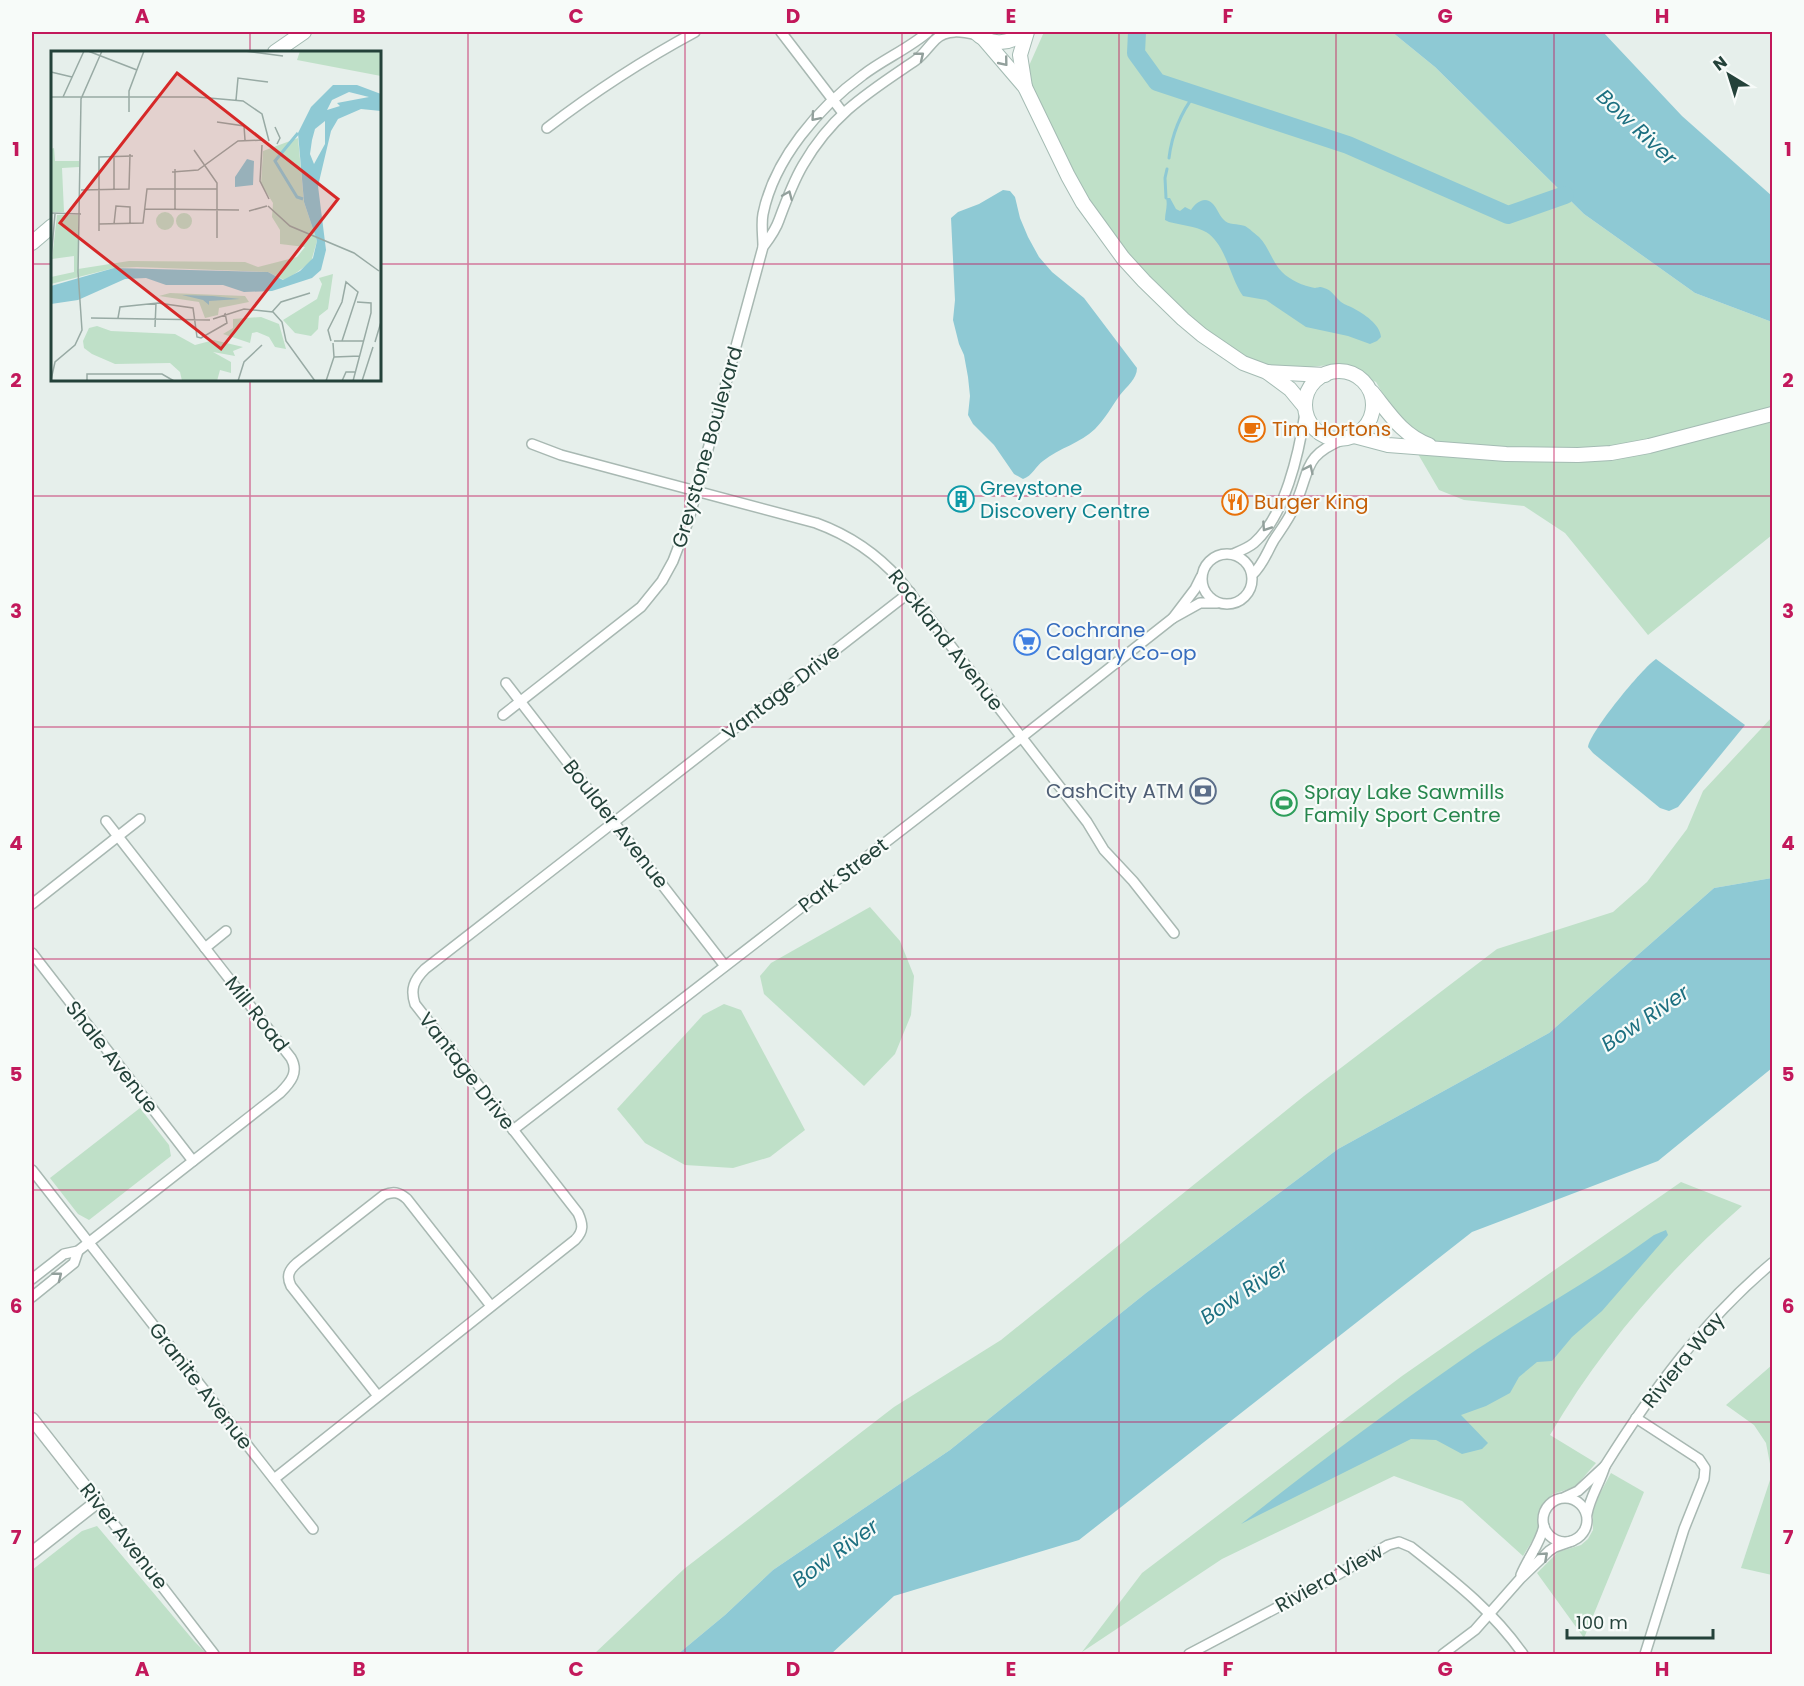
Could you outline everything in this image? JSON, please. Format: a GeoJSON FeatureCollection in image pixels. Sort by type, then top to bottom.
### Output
{"type":"FeatureCollection","features":[{"type":"Feature","properties":{"kind":"main road"},"geometry":{"type":"LineString","coordinates":[[276,51],[304,32]]}},
{"type":"Feature","properties":{"kind":"main road"},"geometry":{"type":"LineString","coordinates":[[979,35],[994,42],[1006,42],[1026,32]]}},
{"type":"Feature","properties":{"kind":"main road"},"geometry":{"type":"LineString","coordinates":[[1025,87],[1020,55],[1026,32]]}},
{"type":"Feature","properties":{"kind":"main road"},"geometry":{"type":"LineString","coordinates":[[979,35],[1025,87],[1083,203],[1123,258],[1158,296],[1202,335],[1243,363],[1267,372],[1290,389],[1305,410],[1313,428],[1322,435],[1389,445],[1514,455],[1578,455],[1611,453],[1649,446],[1773,414]]}},
{"type":"Feature","properties":{"kind":"main road"},"geometry":{"type":"LineString","coordinates":[[32,243],[51,227]]}},
{"type":"Feature","properties":{"kind":"main road"},"geometry":{"type":"LineString","coordinates":[[1267,372],[1325,375]]}},
{"type":"Feature","properties":{"kind":"main road"},"geometry":{"type":"LineString","coordinates":[[1305,410],[1310,389],[1316,381],[1325,375],[1344,372],[1362,380],[1408,434],[1439,448]]}},
{"type":"Feature","properties":{"kind":"main road"},"geometry":{"type":"LineString","coordinates":[[1349,438],[1364,429],[1370,420],[1373,399],[1369,388]]}},
{"type":"Feature","properties":{"kind":"street"},"geometry":{"type":"LineString","coordinates":[[547,128],[641,62],[695,32]]}},
{"type":"Feature","properties":{"kind":"street"},"geometry":{"type":"LineString","coordinates":[[781,32],[843,113]]}},
{"type":"Feature","properties":{"kind":"street","name":"Greystone Boulevard"},"geometry":{"type":"LineString","coordinates":[[503,715],[627,618],[650,596],[673,561],[689,519],[763,248],[763,216],[780,171],[806,128],[833,99],[865,73],[928,32]]}},
{"type":"Feature","properties":{"kind":"street","name":"Greystone Boulevard"},"geometry":{"type":"LineString","coordinates":[[763,248],[779,222],[787,196],[802,166],[825,133],[843,113],[859,98],[921,56],[939,36],[960,32],[979,35]]}},
{"type":"Feature","properties":{"kind":"street"},"geometry":{"type":"LineString","coordinates":[[1233,554],[1246,562],[1252,575],[1250,589],[1242,600],[1234,603],[1217,603],[1204,591],[1201,577],[1206,563],[1221,554],[1233,554],[1253,544],[1260,537],[1279,506],[1293,469],[1305,410]]}},
{"type":"Feature","properties":{"kind":"street"},"geometry":{"type":"LineString","coordinates":[[1252,575],[1259,568],[1292,512],[1305,474],[1313,459],[1323,449],[1349,438]]}},
{"type":"Feature","properties":{"kind":"street","name":"Rockland Avenue"},"geometry":{"type":"LineString","coordinates":[[532,444],[551,452],[816,524],[839,532],[875,555],[894,572],[910,592],[1091,828],[1104,850],[1133,881],[1174,933]]}},
{"type":"Feature","properties":{"kind":"street","name":"Park Street"},"geometry":{"type":"LineString","coordinates":[[1173,618],[1195,589],[1201,577]]}},
{"type":"Feature","properties":{"kind":"street","name":"Vantage Drive"},"geometry":{"type":"LineString","coordinates":[[274,1479],[575,1240],[582,1226],[578,1213],[415,1004],[412,996],[414,984],[425,969],[910,592]]}},
{"type":"Feature","properties":{"kind":"street","name":"Park Street"},"geometry":{"type":"LineString","coordinates":[[513,1130],[1173,618],[1200,603],[1217,603]]}},
{"type":"Feature","properties":{"kind":"street","name":"Boulder Avenue"},"geometry":{"type":"LineString","coordinates":[[506,683],[725,966]]}},
{"type":"Feature","properties":{"kind":"street"},"geometry":{"type":"LineString","coordinates":[[32,904],[140,819]]}},
{"type":"Feature","properties":{"kind":"street","name":"Mill Road"},"geometry":{"type":"LineString","coordinates":[[32,1279],[64,1254],[78,1251],[280,1093],[293,1079],[295,1071],[291,1058],[106,820]]}},
{"type":"Feature","properties":{"kind":"street"},"geometry":{"type":"LineString","coordinates":[[205,948],[226,931]]}},
{"type":"Feature","properties":{"kind":"street","name":"Shale Avenue"},"geometry":{"type":"LineString","coordinates":[[32,953],[193,1161]]}},
{"type":"Feature","properties":{"kind":"street","name":"Granite Avenue"},"geometry":{"type":"LineString","coordinates":[[32,1170],[313,1529]]}},
{"type":"Feature","properties":{"kind":"street"},"geometry":{"type":"LineString","coordinates":[[378,1396],[288,1280],[291,1268],[314,1249],[384,1195],[390,1192],[398,1193],[407,1198],[491,1306]]}},
{"type":"Feature","properties":{"kind":"street","name":"Mill Road"},"geometry":{"type":"LineString","coordinates":[[32,1297],[74,1263],[78,1251]]}},
{"type":"Feature","properties":{"kind":"street","name":"Riviera Way"},"geometry":{"type":"LineString","coordinates":[[1520,1579],[1526,1562],[1539,1540],[1544,1526],[1544,1512],[1553,1501],[1578,1491],[1605,1466],[1655,1390],[1686,1350],[1735,1298],[1773,1263]]}},
{"type":"Feature","properties":{"kind":"street"},"geometry":{"type":"LineString","coordinates":[[1636,1418],[1699,1459],[1706,1474],[1689,1513],[1645,1654]]}},
{"type":"Feature","properties":{"kind":"street","name":"River Avenue"},"geometry":{"type":"LineString","coordinates":[[32,1419],[214,1654]]}},
{"type":"Feature","properties":{"kind":"street","name":"Riviera Way"},"geometry":{"type":"LineString","coordinates":[[1443,1654],[1468,1635],[1549,1551],[1572,1541],[1583,1533],[1589,1503],[1605,1466]]}},
{"type":"Feature","properties":{"kind":"street"},"geometry":{"type":"LineString","coordinates":[[1560,1498],[1579,1503],[1587,1514]]}},
{"type":"Feature","properties":{"kind":"street"},"geometry":{"type":"LineString","coordinates":[[32,1553],[97,1502]]}},
{"type":"Feature","properties":{"kind":"street"},"geometry":{"type":"LineString","coordinates":[[1544,1526],[1547,1533],[1558,1541],[1572,1541]]}},
{"type":"Feature","properties":{"kind":"street","name":"Riviera View"},"geometry":{"type":"LineString","coordinates":[[1190,1654],[1320,1585],[1388,1545],[1399,1542],[1411,1547],[1490,1613]]}},
{"type":"Feature","properties":{"kind":"street"},"geometry":{"type":"LineString","coordinates":[[1490,1613],[1523,1654]]}},
{"type":"Feature","properties":{"kind":"green space"},"geometry":{"type":"Polygon","coordinates":[[[1044,32],[1392,32],[1435,67],[1584,214],[1695,293],[1772,322],[1772,535],[1648,635],[1565,533],[1524,506],[1464,500],[1439,490],[1376,382],[1337,364],[1267,372],[1218,347],[1102,230],[1024,77],[1044,32]]]}},
{"type":"Feature","properties":{"kind":"green space"},"geometry":{"type":"Polygon","coordinates":[[[1772,717],[1772,878],[1714,888],[1549,1033],[1338,1149],[1146,1293],[950,1450],[773,1570],[725,1615],[678,1654],[594,1654],[684,1569],[894,1407],[1001,1340],[1304,1096],[1497,949],[1613,912],[1647,882],[1687,829],[1703,791],[1772,717]]]}},
{"type":"Feature","properties":{"kind":"green space"},"geometry":{"type":"Polygon","coordinates":[[[870,907],[900,941],[914,976],[911,1015],[895,1054],[864,1086],[764,994],[760,976],[771,963],[870,907]]]}},
{"type":"Feature","properties":{"kind":"green space"},"geometry":{"type":"Polygon","coordinates":[[[724,1004],[741,1010],[805,1130],[770,1157],[733,1168],[685,1165],[645,1143],[617,1109],[703,1015],[724,1004]]]}},
{"type":"Feature","properties":{"kind":"green space"},"geometry":{"type":"Polygon","coordinates":[[[140,1108],[169,1145],[171,1156],[89,1220],[78,1214],[50,1178],[140,1108]]]}},
{"type":"Feature","properties":{"kind":"green space"},"geometry":{"type":"Polygon","coordinates":[[[1681,1182],[1742,1206],[1687,1257],[1661,1285],[1613,1342],[1570,1403],[1550,1435],[1596,1463],[1575,1487],[1553,1494],[1544,1503],[1540,1528],[1523,1556],[1462,1501],[1394,1476],[1222,1559],[1082,1652],[1142,1573],[1402,1376],[1681,1182]]]}},
{"type":"Feature","properties":{"kind":"green space"},"geometry":{"type":"Polygon","coordinates":[[[1772,1365],[1772,1474],[1766,1443],[1754,1425],[1726,1405],[1772,1365]]]}},
{"type":"Feature","properties":{"kind":"green space"},"geometry":{"type":"Polygon","coordinates":[[[1611,1473],[1644,1492],[1584,1638],[1537,1573],[1558,1552],[1581,1545],[1588,1539],[1593,1530],[1593,1512],[1598,1497],[1611,1473]]]}},
{"type":"Feature","properties":{"kind":"green space"},"geometry":{"type":"Polygon","coordinates":[[[1772,1474],[1772,1575],[1741,1568],[1772,1474]]]}},
{"type":"Feature","properties":{"kind":"green space"},"geometry":{"type":"Polygon","coordinates":[[[97,1526],[207,1654],[32,1654],[32,1570],[82,1531],[97,1526]]]}},
{"type":"Feature","properties":{"kind":"water","name":"Bow River"},"geometry":{"type":"Polygon","coordinates":[[[1392,32],[1603,32],[1682,116],[1772,196],[1772,322],[1695,293],[1584,214],[1435,67],[1392,32]]]}},
{"type":"Feature","properties":{"kind":"water"},"geometry":{"type":"Polygon","coordinates":[[[1003,190],[1010,191],[1015,197],[1020,218],[1039,257],[1052,272],[1084,298],[1137,368],[1133,379],[1095,429],[1049,456],[1023,479],[1014,474],[994,445],[973,424],[968,415],[970,396],[968,377],[953,320],[955,300],[951,218],[958,212],[979,204],[1003,190]]]}},
{"type":"Feature","properties":{"kind":"water"},"geometry":{"type":"Polygon","coordinates":[[[1166,198],[1170,198],[1176,209],[1180,211],[1185,207],[1191,210],[1200,201],[1210,201],[1225,221],[1245,226],[1259,237],[1285,275],[1306,286],[1329,290],[1341,302],[1371,320],[1378,328],[1381,337],[1370,344],[1348,336],[1306,327],[1266,300],[1243,296],[1213,237],[1197,228],[1165,220],[1166,198]]]}},
{"type":"Feature","properties":{"kind":"water"},"geometry":{"type":"Polygon","coordinates":[[[1656,659],[1745,725],[1678,807],[1669,811],[1660,808],[1588,747],[1597,728],[1640,674],[1656,659]]]}},
{"type":"Feature","properties":{"kind":"water","name":"Bow River"},"geometry":{"type":"Polygon","coordinates":[[[1772,878],[1772,1068],[1658,1161],[1472,1232],[1079,1540],[894,1596],[831,1654],[678,1654],[725,1615],[773,1570],[950,1450],[1146,1293],[1338,1149],[1549,1033],[1714,888],[1772,878]]]}},
{"type":"Feature","properties":{"kind":"water"},"geometry":{"type":"Polygon","coordinates":[[[1666,1230],[1668,1235],[1602,1311],[1572,1337],[1552,1361],[1537,1362],[1519,1377],[1510,1393],[1486,1406],[1461,1415],[1488,1443],[1482,1449],[1462,1454],[1436,1440],[1411,1439],[1241,1524],[1349,1441],[1460,1361],[1654,1235],[1666,1230]]]}},
{"type":"Feature","properties":{"kind":"waterway"},"geometry":{"type":"LineString","coordinates":[[1137,32],[1136,53],[1157,82],[1348,145],[1508,215],[1565,195]]}},
{"type":"Feature","properties":{"kind":"waterway"},"geometry":{"type":"LineString","coordinates":[[1169,158],[1178,124],[1195,94]]}},
{"type":"Feature","properties":{"kind":"waterway"},"geometry":{"type":"LineString","coordinates":[[1166,198],[1167,169]]}},
{"type":"Feature","properties":{"kind":"place","name":"Tim Hortons"},"geometry":{"type":"Point","coordinates":[1252,429]}},
{"type":"Feature","properties":{"kind":"place","name":"Greystone Discovery Centre"},"geometry":{"type":"Point","coordinates":[961,499]}},
{"type":"Feature","properties":{"kind":"place","name":"Burger King"},"geometry":{"type":"Point","coordinates":[1235,502]}},
{"type":"Feature","properties":{"kind":"place","name":"Cochrane Calgary Co-op"},"geometry":{"type":"Point","coordinates":[1027,642]}},
{"type":"Feature","properties":{"kind":"place","name":"CashCity ATM"},"geometry":{"type":"Point","coordinates":[1203,791]}},
{"type":"Feature","properties":{"kind":"place","name":"Spray Lake Sawmills Family Sport Centre"},"geometry":{"type":"Point","coordinates":[1284,803]}}]}
